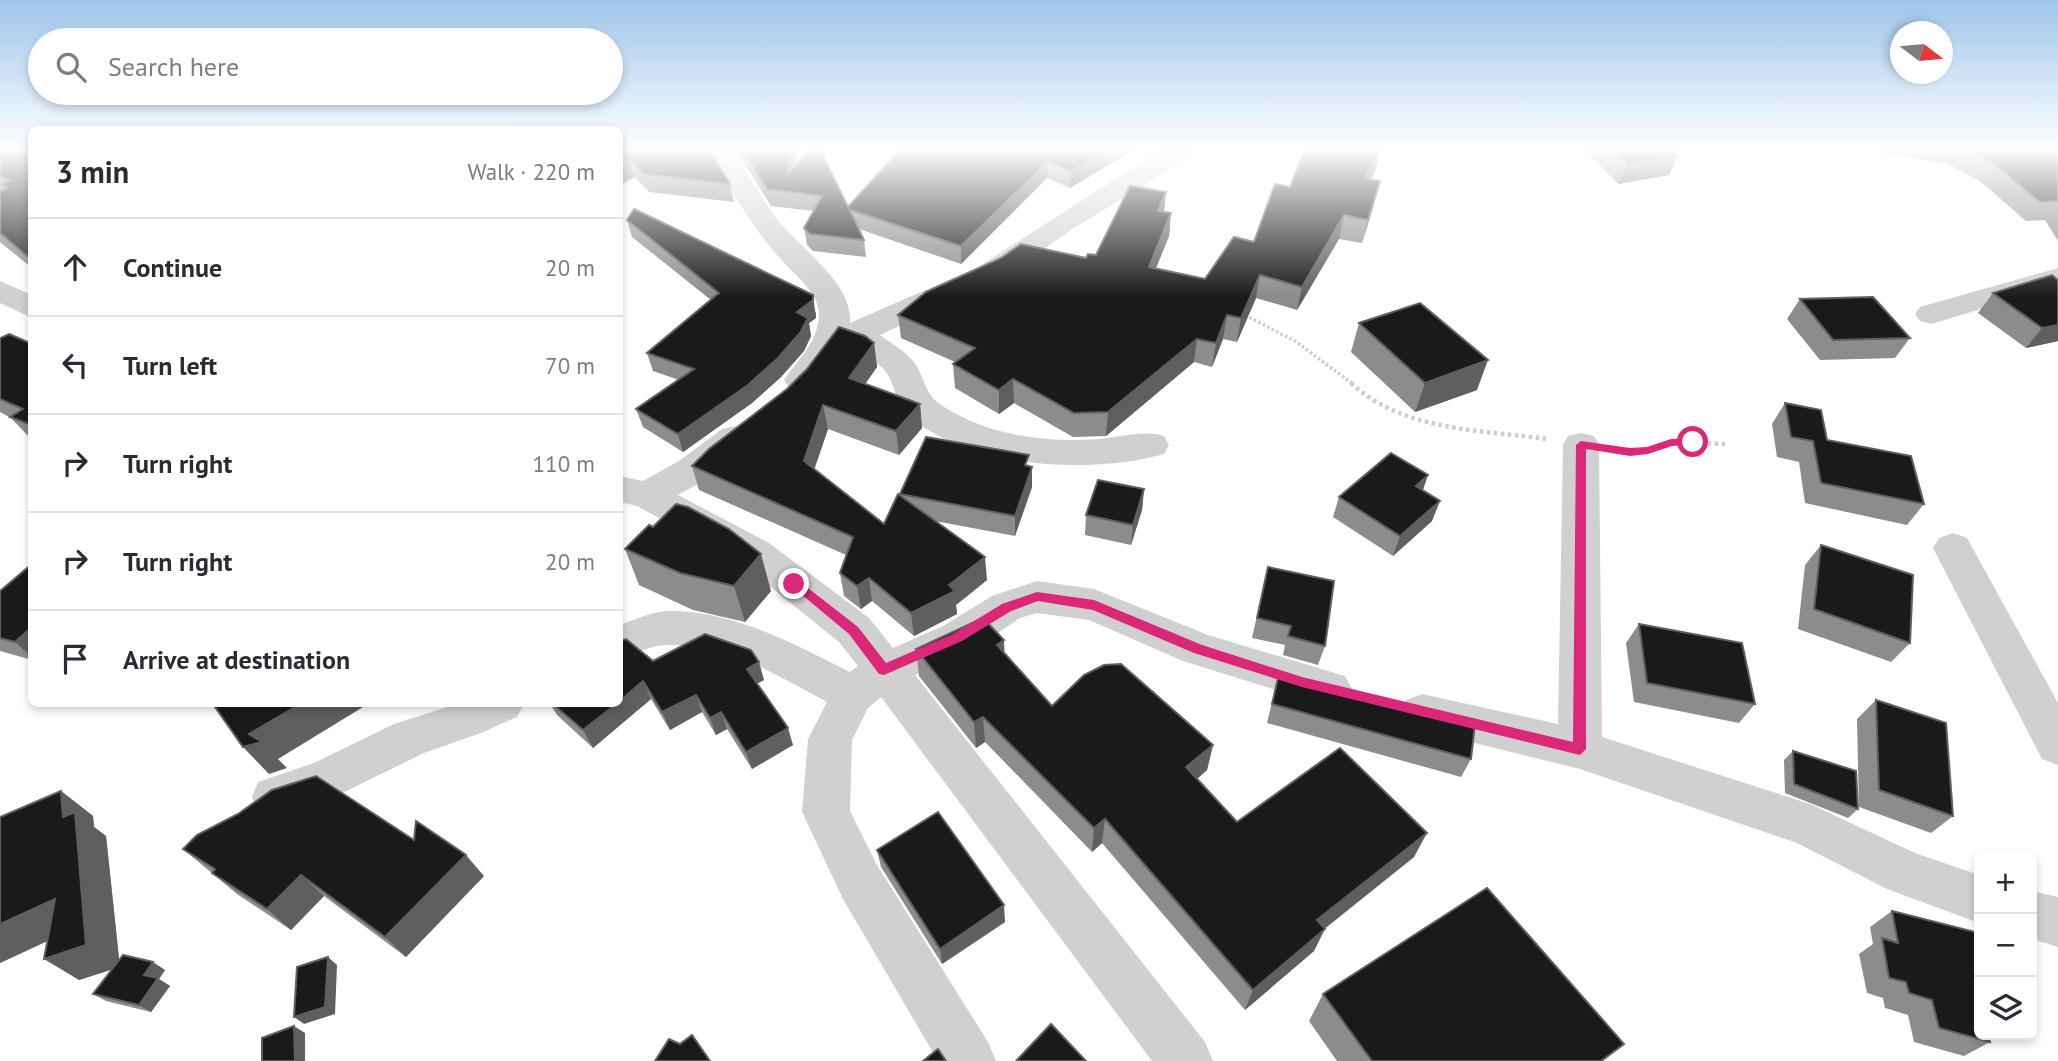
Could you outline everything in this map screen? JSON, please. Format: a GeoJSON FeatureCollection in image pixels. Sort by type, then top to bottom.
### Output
{"type":"FeatureCollection","features":[{"type":"Feature","properties":{"kind":"street"},"geometry":{"type":"LineString","coordinates":[[750,199],[767,226],[824,285],[845,335],[869,345],[900,367],[914,400],[942,421],[982,439],[1039,453],[1118,451],[1152,446]]}},
{"type":"Feature","properties":{"kind":"street"},"geometry":{"type":"LineString","coordinates":[[633,492],[692,470],[771,408],[845,335],[958,289],[989,273],[1102,199]]}},
{"type":"Feature","properties":{"kind":"street"},"geometry":{"type":"LineString","coordinates":[[1931,314],[2058,277]]}},
{"type":"Feature","properties":{"kind":"street"},"geometry":{"type":"LineString","coordinates":[[0,290],[28,306]]}},
{"type":"Feature","properties":{"kind":"street"},"geometry":{"type":"LineString","coordinates":[[1580,749],[1581,445]]}},
{"type":"Feature","properties":{"kind":"street"},"geometry":{"type":"LineString","coordinates":[[633,492],[755,553],[854,631],[868,683]]}},
{"type":"Feature","properties":{"kind":"street"},"geometry":{"type":"LineString","coordinates":[[1953,548],[2058,745]]}},
{"type":"Feature","properties":{"kind":"street"},"geometry":{"type":"LineString","coordinates":[[969,1061],[860,882],[826,812],[830,739],[868,683],[958,638],[1006,607],[1037,597],[1094,605],[1198,649],[1302,682],[1580,749],[1810,826],[1904,873],[1974,897]]}},
{"type":"Feature","properties":{"kind":"street"},"geometry":{"type":"LineString","coordinates":[[623,641],[663,628],[723,635],[780,657],[868,683],[987,799],[1186,1061]]}},
{"type":"Feature","properties":{"kind":"street"},"geometry":{"type":"LineString","coordinates":[[244,819],[280,793],[326,780],[410,738],[495,707]]}},
{"type":"Feature","properties":{"kind":"street"},"geometry":{"type":"LineString","coordinates":[[2037,916],[2058,922]]}},
{"type":"Feature","properties":{"kind":"path"},"geometry":{"type":"LineString","coordinates":[[1239,312],[1270,325],[1343,375],[1367,397],[1393,411],[1423,421],[1630,452],[1648,450],[1671,442],[1726,444]]}},
{"type":"Feature","properties":{"kind":"building"},"geometry":{"type":"Polygon","coordinates":[[[0,199],[28,199],[28,256],[0,233],[0,199]]]}},
{"type":"Feature","properties":{"kind":"building"},"geometry":{"type":"Polygon","coordinates":[[[821,199],[844,199],[848,207],[856,199],[1010,199],[961,246],[850,210],[864,240],[810,234],[804,228],[821,199]]]}},
{"type":"Feature","properties":{"kind":"building"},"geometry":{"type":"Polygon","coordinates":[[[1124,199],[1163,199],[1158,211],[1171,213],[1149,267],[1205,279],[1234,237],[1254,242],[1270,199],[1375,199],[1368,220],[1344,215],[1302,287],[1260,275],[1241,318],[1227,315],[1216,343],[1197,339],[1108,412],[1074,413],[1013,379],[999,390],[953,364],[975,348],[898,315],[926,292],[1001,258],[1021,244],[1086,258],[1088,254],[1096,255],[1124,199]]]}},
{"type":"Feature","properties":{"kind":"building"},"geometry":{"type":"Polygon","coordinates":[[[2036,199],[2058,199],[2058,201],[2040,202],[2036,199]]]}},
{"type":"Feature","properties":{"kind":"building"},"geometry":{"type":"Polygon","coordinates":[[[634,209],[813,295],[813,300],[797,312],[808,318],[800,333],[777,359],[748,385],[678,434],[636,409],[694,369],[647,353],[719,293],[627,220],[634,209]]]}},
{"type":"Feature","properties":{"kind":"building"},"geometry":{"type":"Polygon","coordinates":[[[2052,275],[2058,280],[2058,325],[2042,328],[1993,293],[2052,275]]]}},
{"type":"Feature","properties":{"kind":"building"},"geometry":{"type":"Polygon","coordinates":[[[1873,297],[1910,338],[1833,340],[1800,299],[1873,297]]]}},
{"type":"Feature","properties":{"kind":"building"},"geometry":{"type":"Polygon","coordinates":[[[1420,303],[1488,360],[1425,383],[1359,323],[1420,303]]]}},
{"type":"Feature","properties":{"kind":"building"},"geometry":{"type":"Polygon","coordinates":[[[839,327],[865,336],[874,343],[849,378],[920,404],[896,431],[823,405],[804,461],[884,524],[898,494],[985,557],[949,585],[955,591],[911,613],[869,578],[857,586],[840,573],[853,537],[692,466],[709,449],[787,389],[807,369],[839,327]]]}},
{"type":"Feature","properties":{"kind":"building"},"geometry":{"type":"Polygon","coordinates":[[[9,334],[28,342],[28,424],[10,417],[23,409],[0,399],[0,338],[9,334]]]}},
{"type":"Feature","properties":{"kind":"building"},"geometry":{"type":"Polygon","coordinates":[[[1785,403],[1821,410],[1827,440],[1911,456],[1924,504],[1821,483],[1813,441],[1791,437],[1785,403]]]}},
{"type":"Feature","properties":{"kind":"building"},"geometry":{"type":"Polygon","coordinates":[[[926,437],[1029,455],[1025,465],[1032,467],[1015,516],[900,494],[926,437]]]}},
{"type":"Feature","properties":{"kind":"building"},"geometry":{"type":"Polygon","coordinates":[[[1391,453],[1428,475],[1416,486],[1440,501],[1400,536],[1339,497],[1391,453]]]}},
{"type":"Feature","properties":{"kind":"building"},"geometry":{"type":"Polygon","coordinates":[[[1098,480],[1144,489],[1133,525],[1086,515],[1098,480]]]}},
{"type":"Feature","properties":{"kind":"building"},"geometry":{"type":"Polygon","coordinates":[[[676,504],[688,507],[729,529],[761,554],[734,586],[680,573],[625,549],[649,525],[653,527],[676,504]]]}},
{"type":"Feature","properties":{"kind":"building"},"geometry":{"type":"Polygon","coordinates":[[[1821,545],[1913,575],[1910,643],[1814,609],[1821,545]]]}},
{"type":"Feature","properties":{"kind":"building"},"geometry":{"type":"Polygon","coordinates":[[[28,567],[28,631],[15,642],[0,638],[0,591],[28,567]]]}},
{"type":"Feature","properties":{"kind":"building"},"geometry":{"type":"Polygon","coordinates":[[[1268,567],[1334,581],[1325,646],[1288,636],[1291,626],[1257,618],[1268,567]]]}},
{"type":"Feature","properties":{"kind":"building"},"geometry":{"type":"Polygon","coordinates":[[[983,618],[1004,640],[997,645],[1052,706],[1084,675],[1104,665],[1121,664],[1213,745],[1186,767],[1237,822],[1340,748],[1427,833],[1317,920],[1325,929],[1253,990],[1105,819],[1094,828],[983,717],[974,722],[916,649],[983,618]]]}},
{"type":"Feature","properties":{"kind":"building"},"geometry":{"type":"Polygon","coordinates":[[[1639,624],[1742,643],[1755,704],[1647,683],[1639,624]]]}},
{"type":"Feature","properties":{"kind":"building"},"geometry":{"type":"Polygon","coordinates":[[[705,634],[751,650],[759,662],[747,669],[788,728],[746,752],[721,712],[710,718],[696,695],[662,712],[643,681],[623,698],[623,640],[626,639],[653,661],[705,634]]]}},
{"type":"Feature","properties":{"kind":"building"},"geometry":{"type":"Polygon","coordinates":[[[1279,674],[1475,724],[1471,759],[1272,704],[1279,674]]]}},
{"type":"Feature","properties":{"kind":"building"},"geometry":{"type":"Polygon","coordinates":[[[1876,700],[1946,723],[1953,816],[1879,790],[1876,700]]]}},
{"type":"Feature","properties":{"kind":"building"},"geometry":{"type":"Polygon","coordinates":[[[215,707],[295,707],[249,734],[262,742],[243,747],[215,707]]]}},
{"type":"Feature","properties":{"kind":"building"},"geometry":{"type":"Polygon","coordinates":[[[556,707],[612,707],[583,730],[556,707]]]}},
{"type":"Feature","properties":{"kind":"building"},"geometry":{"type":"Polygon","coordinates":[[[1793,751],[1856,771],[1858,809],[1794,784],[1793,751]]]}},
{"type":"Feature","properties":{"kind":"building"},"geometry":{"type":"Polygon","coordinates":[[[316,776],[414,840],[416,821],[466,855],[385,937],[301,875],[267,909],[212,873],[215,869],[183,849],[197,835],[238,814],[272,790],[316,776]]]}},
{"type":"Feature","properties":{"kind":"building"},"geometry":{"type":"Polygon","coordinates":[[[61,791],[63,817],[75,812],[86,945],[44,959],[55,899],[0,924],[0,817],[61,791]]]}},
{"type":"Feature","properties":{"kind":"building"},"geometry":{"type":"Polygon","coordinates":[[[938,812],[1004,905],[940,949],[877,850],[938,812]]]}},
{"type":"Feature","properties":{"kind":"building"},"geometry":{"type":"Polygon","coordinates":[[[1487,888],[1624,1044],[1601,1061],[1372,1061],[1323,994],[1487,888]]]}},
{"type":"Feature","properties":{"kind":"building"},"geometry":{"type":"Polygon","coordinates":[[[1892,911],[1974,932],[1974,1038],[1939,1028],[1932,1000],[1909,993],[1906,982],[1889,978],[1882,938],[1898,943],[1892,911]]]}},
{"type":"Feature","properties":{"kind":"building"},"geometry":{"type":"Polygon","coordinates":[[[123,955],[153,962],[144,975],[158,978],[139,1005],[93,994],[123,955]]]}},
{"type":"Feature","properties":{"kind":"building"},"geometry":{"type":"Polygon","coordinates":[[[328,957],[325,1007],[294,1017],[297,967],[328,957]]]}},
{"type":"Feature","properties":{"kind":"building"},"geometry":{"type":"Polygon","coordinates":[[[1051,1024],[1086,1061],[1016,1061],[1051,1024]]]}},
{"type":"Feature","properties":{"kind":"building"},"geometry":{"type":"Polygon","coordinates":[[[294,1026],[295,1061],[262,1061],[262,1038],[294,1026]]]}},
{"type":"Feature","properties":{"kind":"building"},"geometry":{"type":"Polygon","coordinates":[[[692,1035],[710,1061],[655,1061],[669,1039],[680,1044],[692,1035]]]}},
{"type":"Feature","properties":{"kind":"building"},"geometry":{"type":"Polygon","coordinates":[[[938,1049],[946,1061],[923,1061],[938,1049]]]}},
{"type":"Feature","properties":{"kind":"route"},"geometry":{"type":"LineString","coordinates":[[794,584],[854,631],[884,670],[958,638],[1006,607],[1037,597],[1094,605],[1198,649],[1302,682],[1454,721],[1580,749],[1581,445],[1630,452],[1648,450],[1671,442],[1693,442]]}}]}
